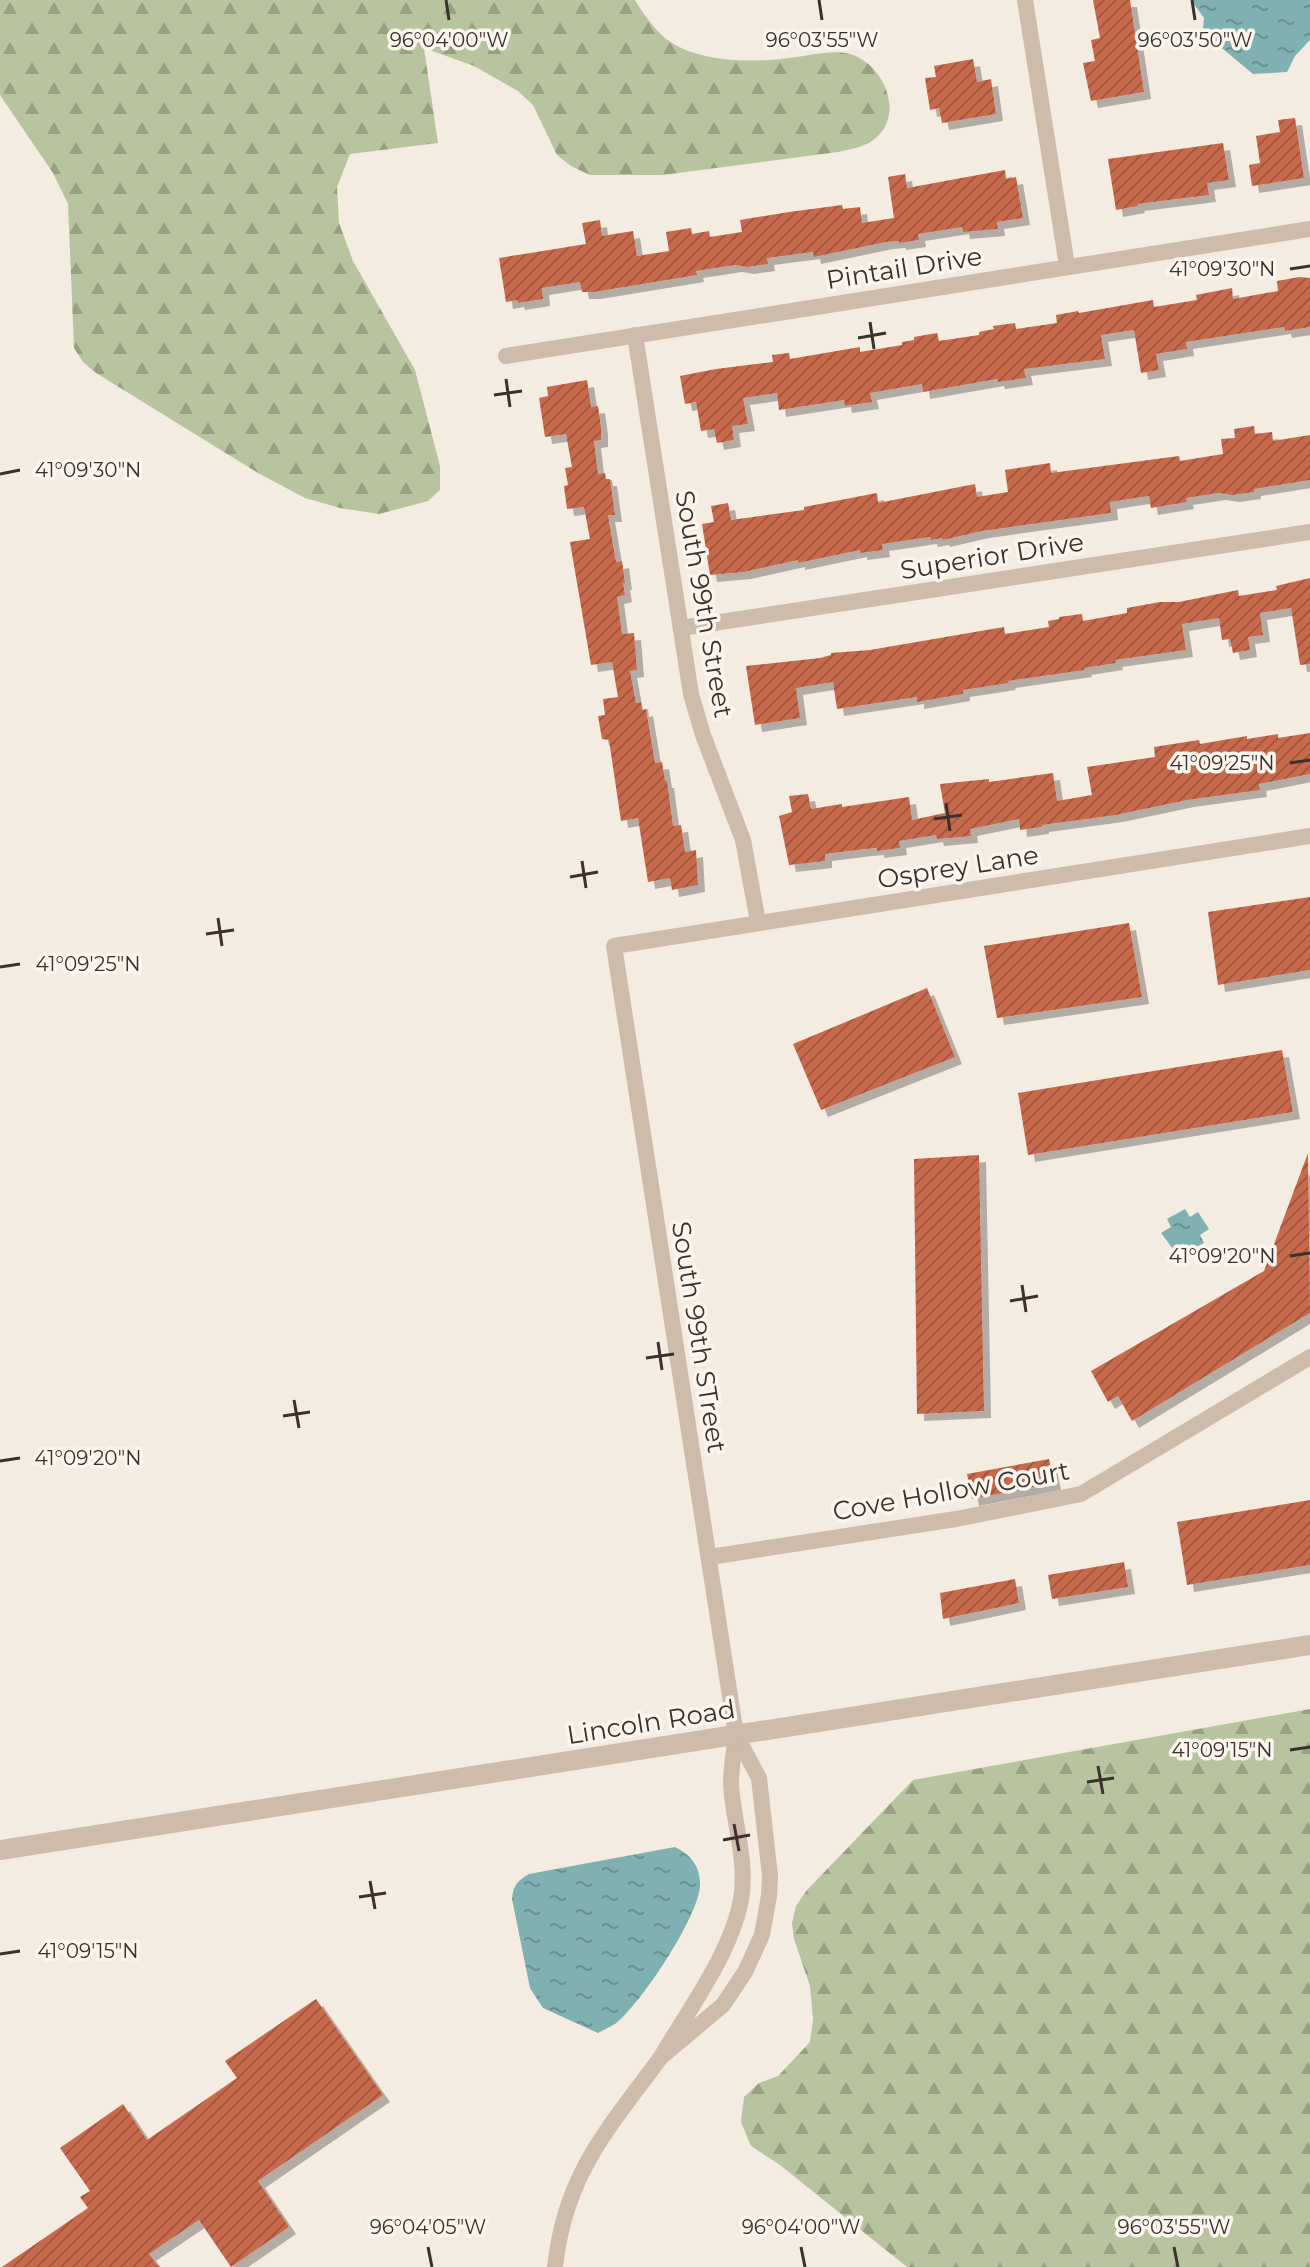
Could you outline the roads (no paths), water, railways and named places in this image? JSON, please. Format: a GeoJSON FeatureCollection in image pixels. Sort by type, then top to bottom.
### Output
{"type":"FeatureCollection","features":[{"type":"Feature","properties":{"kind":"street"},"geometry":{"type":"LineString","coordinates":[[1025,0],[1067,266]]}},
{"type":"Feature","properties":{"kind":"street","name":"Pintail Drive"},"geometry":{"type":"LineString","coordinates":[[506,356],[1310,229]]}},
{"type":"Feature","properties":{"kind":"street","name":"South 99th Street"},"geometry":{"type":"LineString","coordinates":[[635,335],[695,708],[743,840],[758,922]]}},
{"type":"Feature","properties":{"kind":"street","name":"Superior Drive"},"geometry":{"type":"LineString","coordinates":[[681,628],[1310,532]]}},
{"type":"Feature","properties":{"kind":"street","name":"Osprey Lane"},"geometry":{"type":"LineString","coordinates":[[614,946],[1310,836]]}},
{"type":"Feature","properties":{"kind":"street","name":"South 99th STreet"},"geometry":{"type":"LineString","coordinates":[[614,946],[736,1735]]}},
{"type":"Feature","properties":{"kind":"street","name":"Cove Hollow Court"},"geometry":{"type":"LineString","coordinates":[[710,1557],[956,1519],[1081,1494],[1310,1357]]}},
{"type":"Feature","properties":{"kind":"street","name":"Lincoln Road"},"geometry":{"type":"LineString","coordinates":[[0,1850],[1310,1645]]}},
{"type":"Feature","properties":{"kind":"street"},"geometry":{"type":"LineString","coordinates":[[555,2267],[565,2211],[590,2154],[661,2057],[717,1963],[732,1930],[742,1894],[741,1858],[731,1782],[736,1735]]}},
{"type":"Feature","properties":{"kind":"street"},"geometry":{"type":"LineString","coordinates":[[661,2057],[723,2005],[745,1972],[762,1935],[769,1896],[769,1866],[759,1778],[736,1735]]}},
{"type":"Feature","properties":{"kind":"water"},"geometry":{"type":"Polygon","coordinates":[[[1191,0],[1310,0],[1310,40],[1295,56],[1287,72],[1253,74],[1223,49],[1209,46],[1202,38],[1204,18],[1191,0]]]}},
{"type":"Feature","properties":{"kind":"water"},"geometry":{"type":"Polygon","coordinates":[[[1185,1209],[1190,1217],[1198,1212],[1209,1229],[1200,1235],[1204,1243],[1187,1252],[1183,1244],[1173,1249],[1161,1233],[1171,1227],[1167,1219],[1185,1209]]]}},
{"type":"Feature","properties":{"kind":"water"},"geometry":{"type":"Polygon","coordinates":[[[675,1847],[697,1867],[700,1886],[697,1900],[679,1939],[639,1999],[615,2024],[598,2033],[543,2008],[530,1988],[512,1899],[516,1884],[529,1874],[675,1847]]]}}]}
